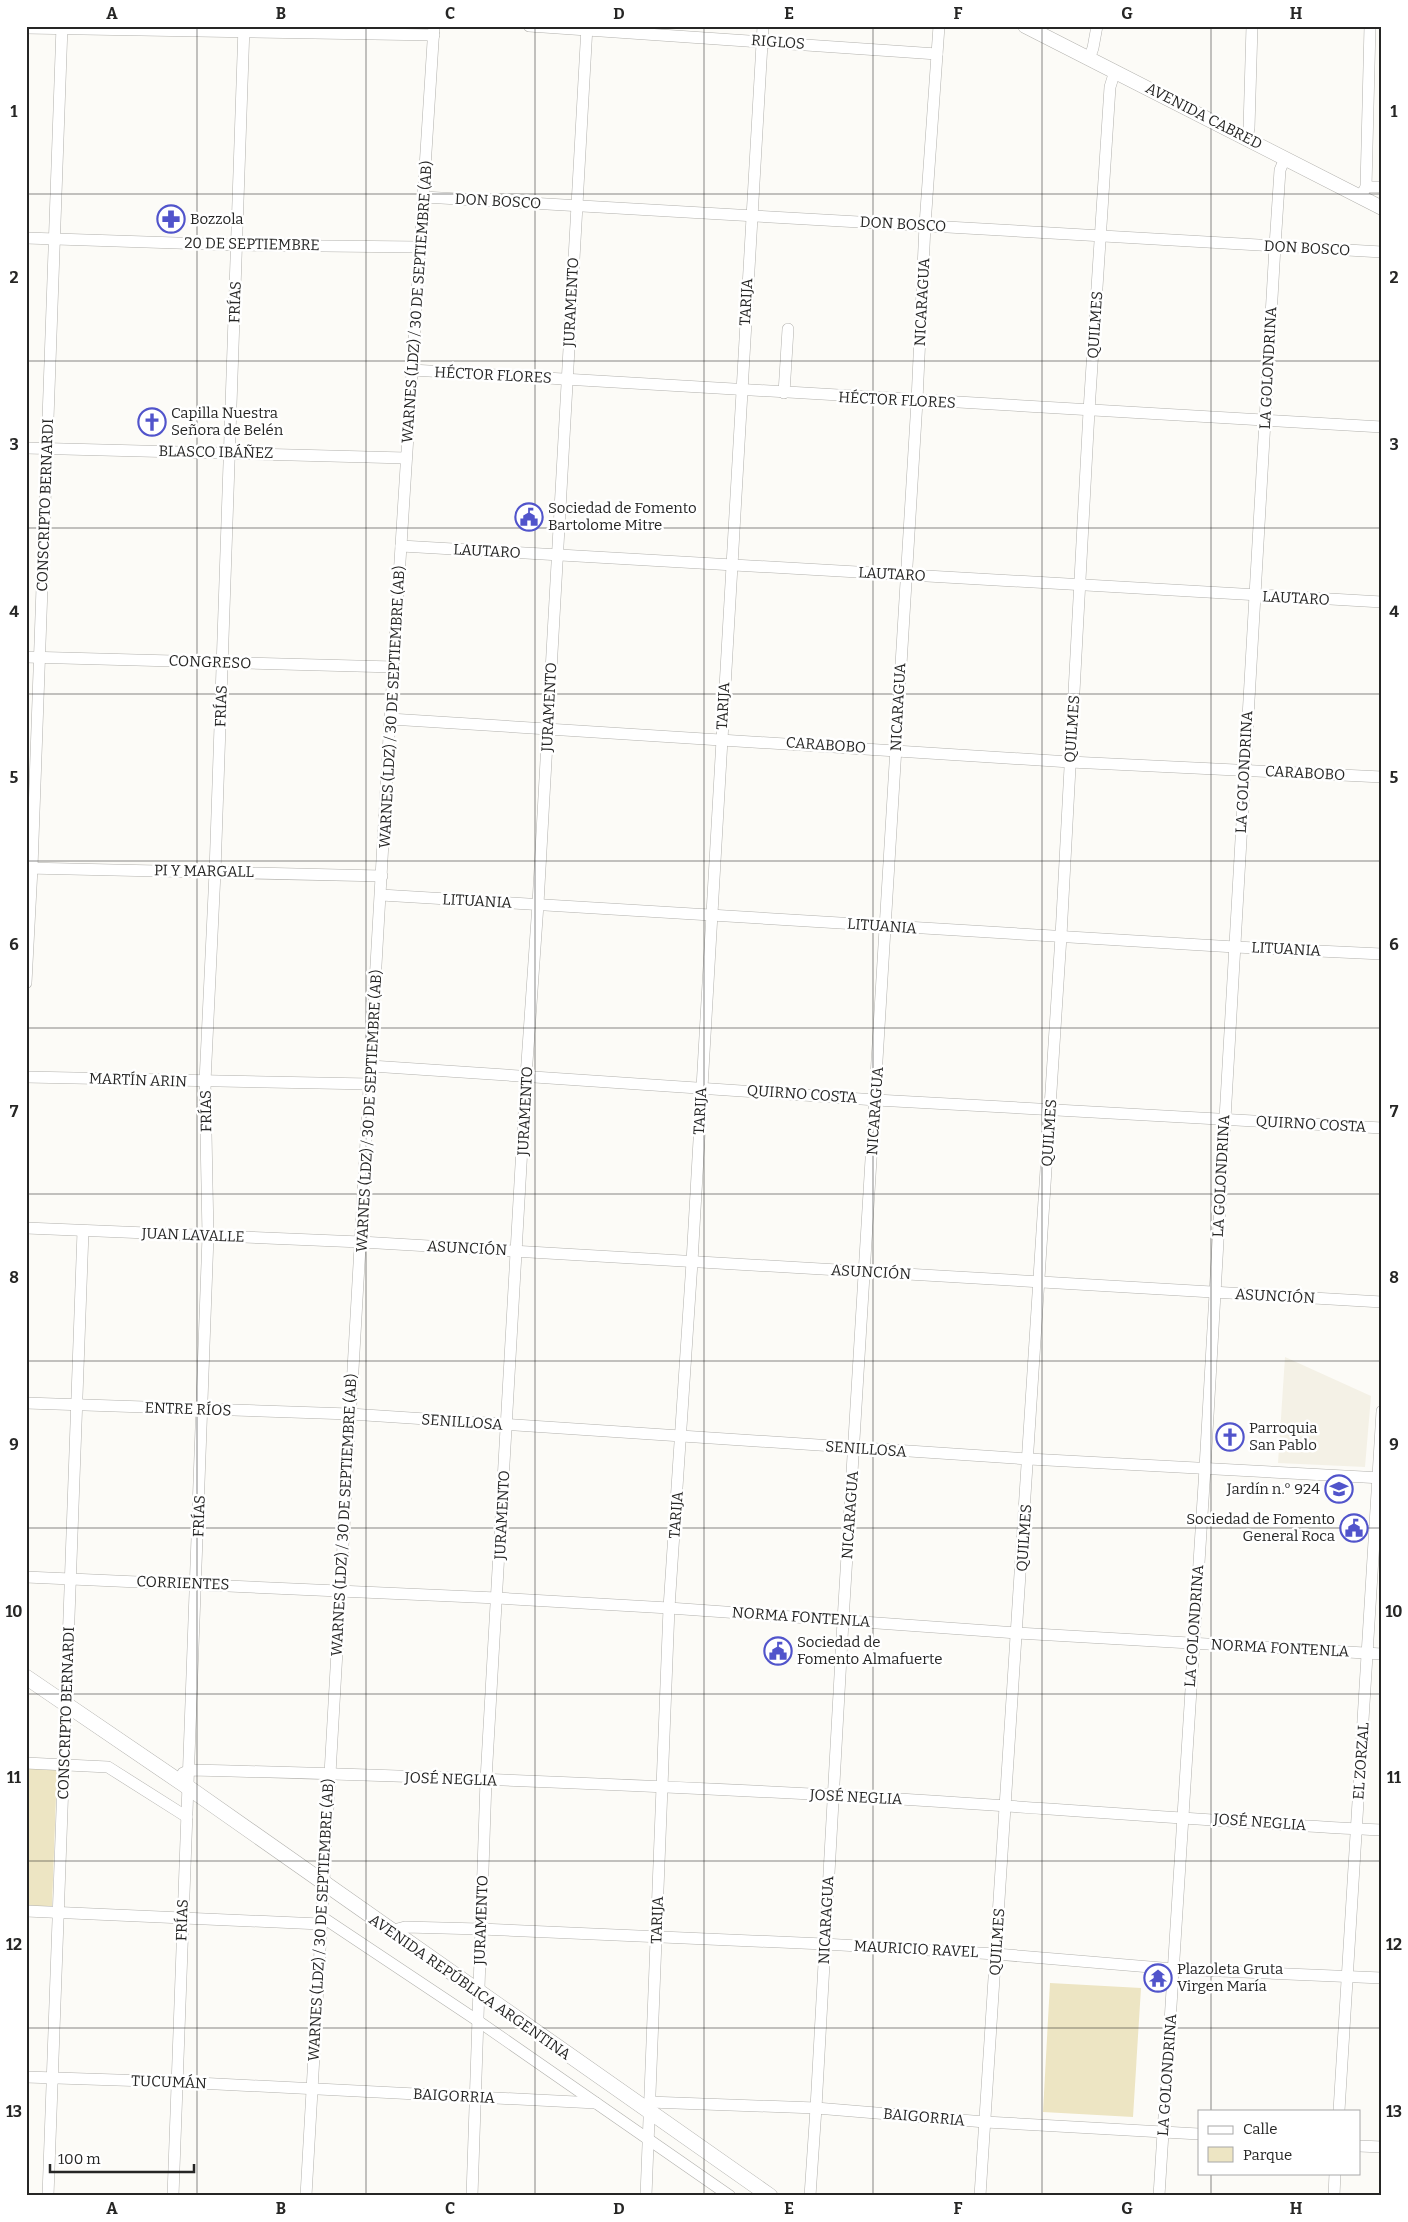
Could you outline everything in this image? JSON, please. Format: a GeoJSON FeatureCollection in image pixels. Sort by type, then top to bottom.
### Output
{"type":"FeatureCollection","features":[{"type":"Feature","properties":{"kind":"main road","name":"AVENIDA REPÚBLICA ARGENTINA"},"geometry":{"type":"LineString","coordinates":[[26,1677],[188,1788],[390,1931],[649,2107],[770,2196]]}},
{"type":"Feature","properties":{"kind":"street","name":"RIGLOS"},"geometry":{"type":"LineString","coordinates":[[529,26],[587,28],[937,54]]}},
{"type":"Feature","properties":{"kind":"street","name":"TARIJA"},"geometry":{"type":"LineString","coordinates":[[646,2196],[669,1608],[692,1262],[763,26]]}},
{"type":"Feature","properties":{"kind":"street","name":"NICARAGUA"},"geometry":{"type":"LineString","coordinates":[[810,2196],[917,401],[925,225],[939,26]]}},
{"type":"Feature","properties":{"kind":"street","name":"AVENIDA CABRED"},"geometry":{"type":"LineString","coordinates":[[1025,26],[1285,158],[1363,192],[1382,208]]}},
{"type":"Feature","properties":{"kind":"street"},"geometry":{"type":"LineString","coordinates":[[1089,59],[1097,26]]}},
{"type":"Feature","properties":{"kind":"street"},"geometry":{"type":"LineString","coordinates":[[1247,138],[1249,128],[1252,26]]}},
{"type":"Feature","properties":{"kind":"street"},"geometry":{"type":"LineString","coordinates":[[1370,26],[1363,192],[1382,187]]}},
{"type":"Feature","properties":{"kind":"street"},"geometry":{"type":"LineString","coordinates":[[26,28],[434,31]]}},
{"type":"Feature","properties":{"kind":"street","name":"CONSCRIPTO BERNARDI"},"geometry":{"type":"LineString","coordinates":[[26,983],[62,28]]}},
{"type":"Feature","properties":{"kind":"street","name":"JURAMENTO"},"geometry":{"type":"LineString","coordinates":[[472,2196],[486,1780],[587,28]]}},
{"type":"Feature","properties":{"kind":"street","name":"FRÍAS"},"geometry":{"type":"LineString","coordinates":[[173,2196],[208,1236],[205,1082],[215,872],[244,30]]}},
{"type":"Feature","properties":{"kind":"street","name":"WARNES (LDZ) / 30 DE SEPTIEMBRE (AB)"},"geometry":{"type":"LineString","coordinates":[[306,2196],[390,719],[434,31]]}},
{"type":"Feature","properties":{"kind":"street","name":"QUILMES"},"geometry":{"type":"LineString","coordinates":[[980,2196],[1062,936],[1089,411],[1110,86],[1115,71]]}},
{"type":"Feature","properties":{"kind":"street","name":"LA GOLONDRINA"},"geometry":{"type":"LineString","coordinates":[[1159,2196],[1192,1643],[1205,1468],[1275,246],[1280,170],[1285,158]]}},
{"type":"Feature","properties":{"kind":"street","name":"DON BOSCO"},"geometry":{"type":"LineString","coordinates":[[424,197],[751,214],[1382,252]]}},
{"type":"Feature","properties":{"kind":"street","name":"20 DE SEPTIEMBRE"},"geometry":{"type":"LineString","coordinates":[[26,238],[419,247]]}},
{"type":"Feature","properties":{"kind":"street"},"geometry":{"type":"LineString","coordinates":[[784,393],[788,329]]}},
{"type":"Feature","properties":{"kind":"street","name":"HÉCTOR FLORES"},"geometry":{"type":"LineString","coordinates":[[412,370],[742,391],[1382,427]]}},
{"type":"Feature","properties":{"kind":"street","name":"BLASCO IBÁÑEZ"},"geometry":{"type":"LineString","coordinates":[[26,448],[406,458]]}},
{"type":"Feature","properties":{"kind":"street","name":"LAUTARO"},"geometry":{"type":"LineString","coordinates":[[401,546],[1382,602]]}},
{"type":"Feature","properties":{"kind":"street","name":"CONGRESO"},"geometry":{"type":"LineString","coordinates":[[26,657],[394,667]]}},
{"type":"Feature","properties":{"kind":"street","name":"CARABOBO"},"geometry":{"type":"LineString","coordinates":[[390,719],[1070,762],[1382,777]]}},
{"type":"Feature","properties":{"kind":"street","name":"PI Y MARGALL"},"geometry":{"type":"LineString","coordinates":[[29,868],[382,876]]}},
{"type":"Feature","properties":{"kind":"street","name":"LITUANIA"},"geometry":{"type":"LineString","coordinates":[[381,895],[1234,947],[1382,954]]}},
{"type":"Feature","properties":{"kind":"street","name":"QUIRNO COSTA"},"geometry":{"type":"LineString","coordinates":[[371,1066],[876,1100],[1382,1128]]}},
{"type":"Feature","properties":{"kind":"street","name":"MARTÍN ARIN"},"geometry":{"type":"LineString","coordinates":[[26,1077],[370,1084]]}},
{"type":"Feature","properties":{"kind":"street","name":"JUAN LAVALLE"},"geometry":{"type":"LineString","coordinates":[[26,1228],[361,1242]]}},
{"type":"Feature","properties":{"kind":"street","name":"CONSCRIPTO BERNARDI"},"geometry":{"type":"LineString","coordinates":[[48,2196],[84,1231]]}},
{"type":"Feature","properties":{"kind":"street","name":"ASUNCIÓN"},"geometry":{"type":"LineString","coordinates":[[361,1242],[1382,1302]]}},
{"type":"Feature","properties":{"kind":"street","name":"ENTRE RÍOS"},"geometry":{"type":"LineString","coordinates":[[26,1403],[350,1414]]}},
{"type":"Feature","properties":{"kind":"street","name":"EL ZORZAL"},"geometry":{"type":"LineString","coordinates":[[1339,2110],[1380,1478],[1382,1411]]}},
{"type":"Feature","properties":{"kind":"street","name":"SENILLOSA"},"geometry":{"type":"LineString","coordinates":[[350,1414],[507,1426],[1029,1459],[1380,1478]]}},
{"type":"Feature","properties":{"kind":"street","name":"CORRIENTES"},"geometry":{"type":"LineString","coordinates":[[26,1577],[340,1590]]}},
{"type":"Feature","properties":{"kind":"street","name":"NORMA FONTENLA"},"geometry":{"type":"LineString","coordinates":[[340,1590],[669,1608],[1017,1633],[1382,1654]]}},
{"type":"Feature","properties":{"kind":"street"},"geometry":{"type":"LineString","coordinates":[[26,1763],[108,1767],[187,1817]]}},
{"type":"Feature","properties":{"kind":"street"},"geometry":{"type":"LineString","coordinates":[[172,1777],[190,1770]]}},
{"type":"Feature","properties":{"kind":"street","name":"JOSÉ NEGLIA"},"geometry":{"type":"LineString","coordinates":[[190,1770],[486,1780],[833,1795],[1382,1830]]}},
{"type":"Feature","properties":{"kind":"street"},"geometry":{"type":"LineString","coordinates":[[26,1911],[321,1921]]}},
{"type":"Feature","properties":{"kind":"street","name":"AVENIDA REPÚBLICA ARGENTINA"},"geometry":{"type":"LineString","coordinates":[[321,1921],[478,2021],[730,2196]]}},
{"type":"Feature","properties":{"kind":"street","name":"MAURICIO RAVEL"},"geometry":{"type":"LineString","coordinates":[[390,1931],[405,1927],[480,1929],[824,1944],[996,1954],[1174,1968],[1382,1978]]}},
{"type":"Feature","properties":{"kind":"street","name":"TUCUMÁN"},"geometry":{"type":"LineString","coordinates":[[26,2077],[312,2089]]}},
{"type":"Feature","properties":{"kind":"street","name":"BAIGORRIA"},"geometry":{"type":"LineString","coordinates":[[312,2089],[596,2103]]}},
{"type":"Feature","properties":{"kind":"street","name":"BAIGORRIA"},"geometry":{"type":"LineString","coordinates":[[649,2107],[816,2108],[985,2122],[1198,2134]]}},
{"type":"Feature","properties":{"kind":"street"},"geometry":{"type":"LineString","coordinates":[[1360,2146],[1382,2147]]}},
{"type":"Feature","properties":{"kind":"street"},"geometry":{"type":"LineString","coordinates":[[1334,2196],[1335,2174]]}},
{"type":"Feature","properties":{"kind":"shaded area"},"geometry":{"type":"Polygon","coordinates":[[[1285,1357],[1371,1396],[1365,1467],[1278,1463],[1285,1357]]]}},
{"type":"Feature","properties":{"kind":"shaded area"},"geometry":{"type":"Polygon","coordinates":[[[1347,1482],[1345,1500],[1329,1498],[1331,1483],[1347,1482]]]}},
{"type":"Feature","properties":{"kind":"green space"},"geometry":{"type":"Polygon","coordinates":[[[26,1768],[57,1769],[52,1907],[26,1906],[26,1768]]]}},
{"type":"Feature","properties":{"kind":"green space"},"geometry":{"type":"Polygon","coordinates":[[[1050,1983],[1141,1988],[1133,2117],[1043,2112],[1050,1983]]]}},
{"type":"Feature","properties":{"kind":"place","name":"Bozzola"},"geometry":{"type":"Point","coordinates":[171,219]}},
{"type":"Feature","properties":{"kind":"place","name":"Capilla Nuestra Señora de Belén"},"geometry":{"type":"Point","coordinates":[152,422]}},
{"type":"Feature","properties":{"kind":"place","name":"Sociedad de Fomento Bartolome Mitre"},"geometry":{"type":"Point","coordinates":[529,517]}},
{"type":"Feature","properties":{"kind":"place","name":"Parroquia San Pablo"},"geometry":{"type":"Point","coordinates":[1230,1437]}},
{"type":"Feature","properties":{"kind":"place","name":"Jardín n.° 924"},"geometry":{"type":"Point","coordinates":[1339,1489]}},
{"type":"Feature","properties":{"kind":"place","name":"Sociedad de Fomento General Roca"},"geometry":{"type":"Point","coordinates":[1354,1528]}},
{"type":"Feature","properties":{"kind":"place","name":"Sociedad de Fomento Almafuerte"},"geometry":{"type":"Point","coordinates":[778,1651]}},
{"type":"Feature","properties":{"kind":"place","name":"Plazoleta Gruta Virgen María"},"geometry":{"type":"Point","coordinates":[1158,1978]}}]}
